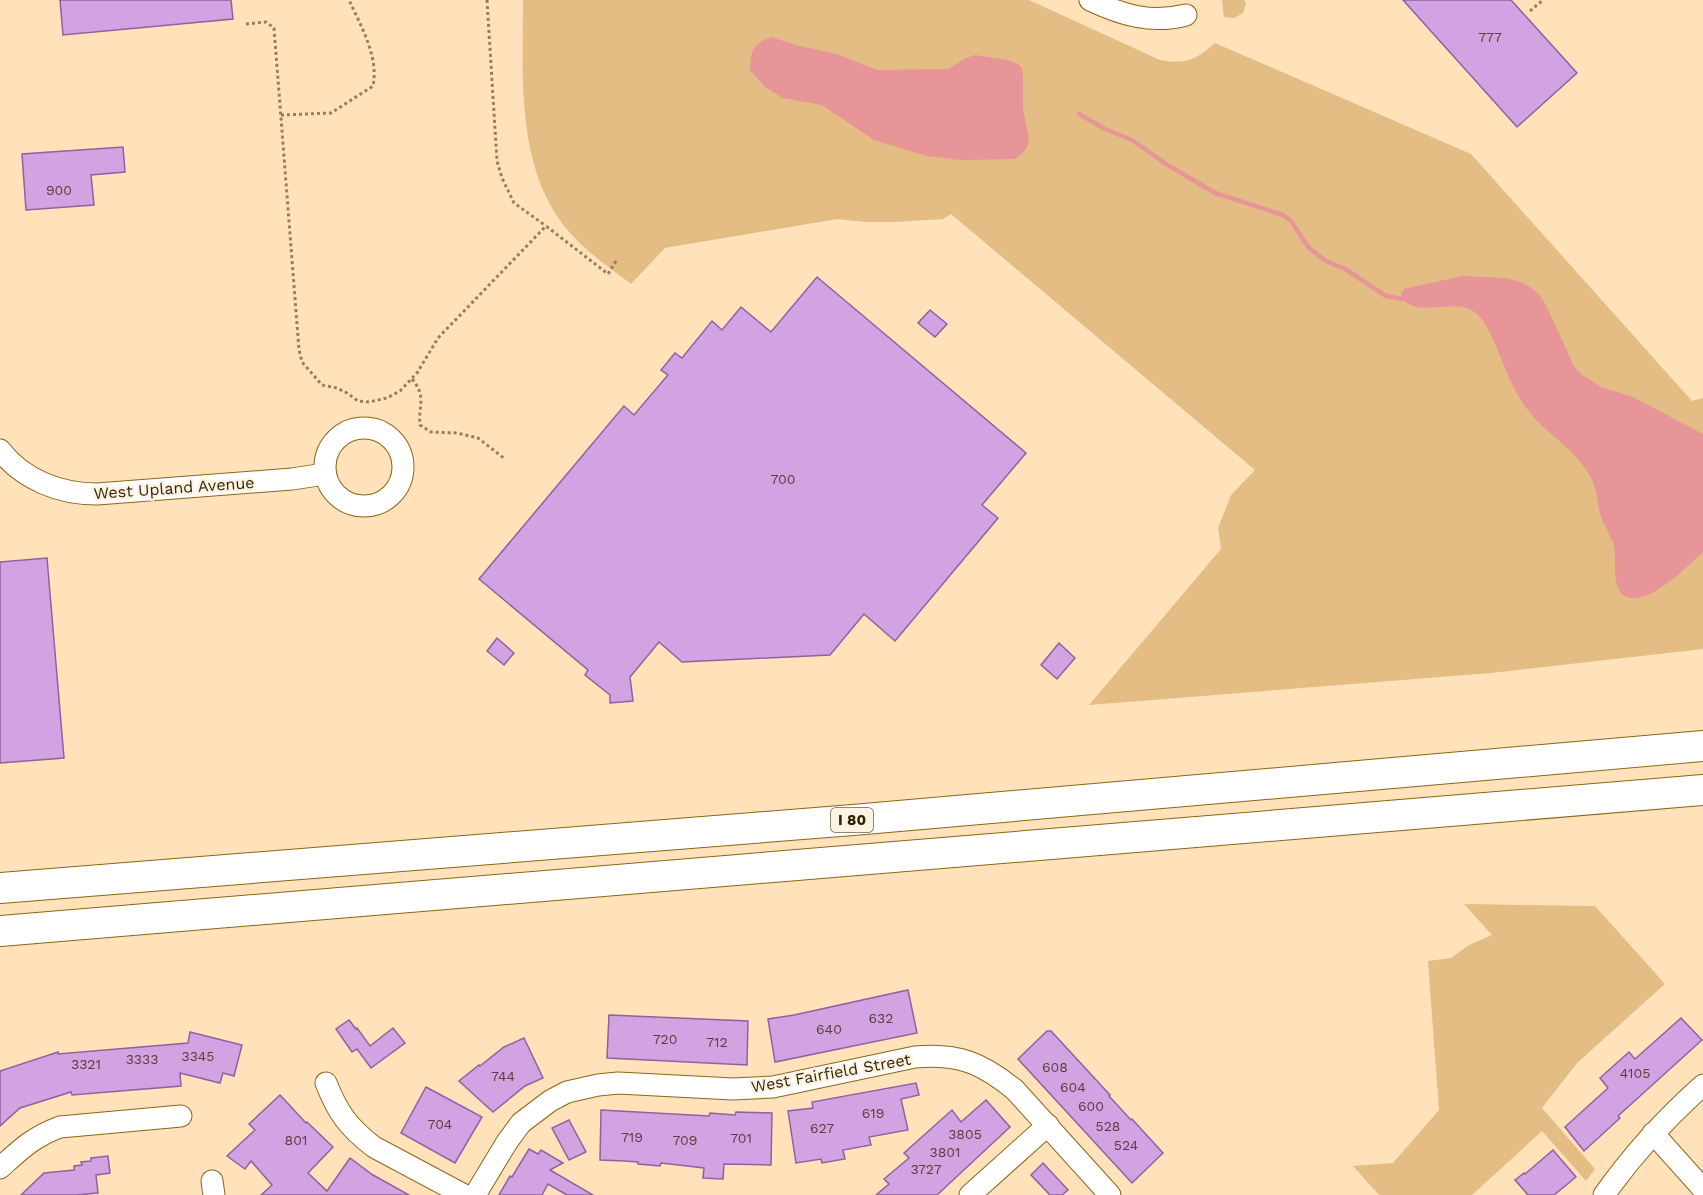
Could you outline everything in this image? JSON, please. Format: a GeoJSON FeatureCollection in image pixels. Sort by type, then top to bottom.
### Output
{"type":"FeatureCollection","features":[{"type":"Feature","properties":{"kind":"highway","name":"I 80"},"geometry":{"type":"LineString","coordinates":[[0,888],[853,820],[1703,746]]}},
{"type":"Feature","properties":{"kind":"highway"},"geometry":{"type":"LineString","coordinates":[[0,931],[1703,790]]}},
{"type":"Feature","properties":{"kind":"street"},"geometry":{"type":"LineString","coordinates":[[1090,0],[1127,15],[1152,19],[1170,19],[1186,15]]}},
{"type":"Feature","properties":{"kind":"street","name":"West Upland Avenue"},"geometry":{"type":"LineString","coordinates":[[0,450],[20,470],[37,481],[59,490],[81,494],[292,479],[325,474]]}},
{"type":"Feature","properties":{"kind":"street","name":"West Fairfield Street"},"geometry":{"type":"LineString","coordinates":[[475,1195],[521,1123],[550,1101],[567,1092],[618,1083],[754,1089],[915,1057],[946,1056],[980,1065],[1015,1090],[1110,1195]]}},
{"type":"Feature","properties":{"kind":"street"},"geometry":{"type":"LineString","coordinates":[[326,1083],[335,1106],[351,1127],[374,1147],[464,1195]]}},
{"type":"Feature","properties":{"kind":"street"},"geometry":{"type":"LineString","coordinates":[[1604,1195],[1653,1133],[1703,1085]]}},
{"type":"Feature","properties":{"kind":"street"},"geometry":{"type":"LineString","coordinates":[[0,1168],[29,1141],[44,1133],[72,1125],[144,1123],[181,1116]]}},
{"type":"Feature","properties":{"kind":"street"},"geometry":{"type":"LineString","coordinates":[[970,1195],[1048,1125]]}},
{"type":"Feature","properties":{"kind":"street"},"geometry":{"type":"LineString","coordinates":[[1653,1133],[1703,1189]]}},
{"type":"Feature","properties":{"kind":"path"},"geometry":{"type":"LineString","coordinates":[[281,115],[331,113],[373,86],[375,75],[373,58],[349,0]]}},
{"type":"Feature","properties":{"kind":"path"},"geometry":{"type":"LineString","coordinates":[[487,0],[497,161],[514,203],[608,274],[616,261]]}},
{"type":"Feature","properties":{"kind":"path"},"geometry":{"type":"LineString","coordinates":[[1530,11],[1543,0]]}},
{"type":"Feature","properties":{"kind":"path"},"geometry":{"type":"LineString","coordinates":[[246,24],[266,22],[274,28],[299,350],[303,362],[322,385],[337,388],[358,401],[369,402],[387,398],[400,391],[417,374],[438,338],[546,226]]}},
{"type":"Feature","properties":{"kind":"path"},"geometry":{"type":"LineString","coordinates":[[412,379],[420,388],[420,425],[431,432],[457,433],[478,438],[506,459]]}},
{"type":"Feature","properties":{"kind":"shaded area"},"geometry":{"type":"Polygon","coordinates":[[[523,0],[1029,0],[1160,60],[1176,62],[1190,60],[1215,43],[1471,154],[1692,401],[1703,398],[1703,649],[1491,673],[1089,705],[1221,549],[1218,528],[1231,495],[1255,470],[951,214],[943,219],[896,222],[837,219],[665,248],[631,284],[592,254],[571,234],[553,209],[540,182],[531,153],[523,92],[523,0]]]}},
{"type":"Feature","properties":{"kind":"shaded area"},"geometry":{"type":"Polygon","coordinates":[[[1222,0],[1244,0],[1246,4],[1243,13],[1234,18],[1224,17],[1222,0]]]}},
{"type":"Feature","properties":{"kind":"shaded area"},"geometry":{"type":"Polygon","coordinates":[[[771,37],[840,55],[877,70],[948,69],[975,55],[1008,60],[1018,64],[1022,68],[1023,76],[1023,108],[1029,140],[1027,147],[1015,159],[961,160],[927,156],[874,140],[822,105],[783,98],[765,87],[750,70],[751,58],[756,46],[771,37]]]}},
{"type":"Feature","properties":{"kind":"shaded area"},"geometry":{"type":"Polygon","coordinates":[[[1462,276],[1506,278],[1530,287],[1539,294],[1546,305],[1574,366],[1581,374],[1601,387],[1633,397],[1703,434],[1703,552],[1668,583],[1646,596],[1636,598],[1627,597],[1618,588],[1614,546],[1601,517],[1593,482],[1581,462],[1540,424],[1525,406],[1514,388],[1491,334],[1480,317],[1472,310],[1459,306],[1421,308],[1412,306],[1401,294],[1404,289],[1462,276]]]}},
{"type":"Feature","properties":{"kind":"shaded area"},"geometry":{"type":"Polygon","coordinates":[[[1464,904],[1595,906],[1665,984],[1577,1063],[1542,1108],[1595,1169],[1586,1181],[1542,1131],[1472,1195],[1379,1195],[1353,1166],[1393,1163],[1439,1110],[1428,961],[1451,958],[1469,945],[1492,935],[1464,904]]]}},
{"type":"Feature","properties":{"kind":"building"},"geometry":{"type":"Polygon","coordinates":[[[60,0],[231,0],[233,19],[63,35],[60,0]]]}},
{"type":"Feature","properties":{"kind":"building"},"geometry":{"type":"Polygon","coordinates":[[[1403,0],[1511,0],[1577,73],[1517,127],[1403,0]]]}},
{"type":"Feature","properties":{"kind":"building"},"geometry":{"type":"Polygon","coordinates":[[[123,147],[125,172],[91,175],[94,205],[26,210],[22,154],[123,147]]]}},
{"type":"Feature","properties":{"kind":"building"},"geometry":{"type":"Polygon","coordinates":[[[817,277],[1026,453],[982,505],[998,518],[895,641],[864,614],[830,655],[682,662],[659,642],[630,677],[633,701],[610,703],[610,695],[585,675],[588,670],[479,579],[624,406],[634,415],[668,375],[661,370],[675,353],[682,358],[712,321],[722,330],[741,307],[771,332],[817,277]]]}},
{"type":"Feature","properties":{"kind":"building"},"geometry":{"type":"Polygon","coordinates":[[[930,310],[947,324],[935,337],[918,323],[930,310]]]}},
{"type":"Feature","properties":{"kind":"building"},"geometry":{"type":"Polygon","coordinates":[[[47,558],[64,758],[0,763],[0,562],[47,558]]]}},
{"type":"Feature","properties":{"kind":"building"},"geometry":{"type":"Polygon","coordinates":[[[497,638],[514,653],[504,665],[487,651],[497,638]]]}},
{"type":"Feature","properties":{"kind":"building"},"geometry":{"type":"Polygon","coordinates":[[[1059,643],[1075,658],[1057,679],[1041,665],[1059,643]]]}},
{"type":"Feature","properties":{"kind":"building"},"geometry":{"type":"Polygon","coordinates":[[[908,990],[917,1033],[775,1062],[768,1019],[908,990]]]}},
{"type":"Feature","properties":{"kind":"building"},"geometry":{"type":"Polygon","coordinates":[[[609,1015],[748,1021],[747,1065],[607,1058],[609,1015]]]}},
{"type":"Feature","properties":{"kind":"building"},"geometry":{"type":"Polygon","coordinates":[[[1681,1018],[1702,1040],[1618,1116],[1620,1118],[1584,1151],[1565,1127],[1608,1088],[1600,1078],[1629,1052],[1635,1059],[1681,1018]]]}},
{"type":"Feature","properties":{"kind":"building"},"geometry":{"type":"Polygon","coordinates":[[[349,1020],[370,1046],[393,1028],[405,1043],[371,1068],[357,1049],[352,1052],[336,1029],[349,1020]]]}},
{"type":"Feature","properties":{"kind":"building"},"geometry":{"type":"Polygon","coordinates":[[[1047,1031],[1051,1031],[1163,1153],[1132,1183],[1018,1059],[1047,1031]]]}},
{"type":"Feature","properties":{"kind":"building"},"geometry":{"type":"Polygon","coordinates":[[[190,1032],[242,1045],[234,1076],[223,1073],[220,1083],[180,1073],[181,1086],[72,1095],[71,1092],[20,1108],[0,1126],[0,1071],[58,1052],[58,1054],[188,1043],[190,1032]]]}},
{"type":"Feature","properties":{"kind":"building"},"geometry":{"type":"Polygon","coordinates":[[[524,1038],[543,1078],[525,1086],[493,1112],[459,1081],[504,1047],[524,1038]]]}},
{"type":"Feature","properties":{"kind":"building"},"geometry":{"type":"Polygon","coordinates":[[[916,1083],[919,1095],[901,1099],[908,1130],[869,1137],[871,1145],[843,1150],[845,1159],[822,1163],[821,1159],[796,1163],[788,1111],[813,1108],[812,1102],[916,1083]]]}},
{"type":"Feature","properties":{"kind":"building"},"geometry":{"type":"Polygon","coordinates":[[[426,1087],[482,1117],[455,1163],[401,1133],[426,1087]]]}},
{"type":"Feature","properties":{"kind":"building"},"geometry":{"type":"Polygon","coordinates":[[[280,1095],[333,1147],[308,1173],[327,1191],[350,1158],[373,1175],[409,1195],[261,1195],[272,1185],[251,1161],[245,1169],[227,1156],[255,1130],[249,1124],[280,1095]]]}},
{"type":"Feature","properties":{"kind":"building"},"geometry":{"type":"Polygon","coordinates":[[[986,1100],[1010,1127],[937,1195],[876,1195],[889,1184],[884,1179],[909,1158],[904,1153],[952,1110],[961,1122],[986,1100]]]}},
{"type":"Feature","properties":{"kind":"building"},"geometry":{"type":"Polygon","coordinates":[[[601,1110],[709,1116],[710,1113],[735,1115],[736,1112],[772,1113],[771,1165],[724,1164],[723,1179],[703,1178],[704,1168],[600,1160],[601,1110]]]}},
{"type":"Feature","properties":{"kind":"building"},"geometry":{"type":"Polygon","coordinates":[[[569,1120],[586,1152],[569,1160],[552,1128],[569,1120]]]}},
{"type":"Feature","properties":{"kind":"building"},"geometry":{"type":"Polygon","coordinates":[[[529,1149],[538,1154],[541,1150],[563,1163],[550,1170],[593,1195],[567,1195],[548,1184],[542,1195],[499,1195],[529,1149]]]}},
{"type":"Feature","properties":{"kind":"building"},"geometry":{"type":"Polygon","coordinates":[[[1553,1150],[1576,1177],[1554,1195],[1528,1195],[1515,1180],[1553,1150]]]}},
{"type":"Feature","properties":{"kind":"building"},"geometry":{"type":"Polygon","coordinates":[[[108,1156],[110,1173],[96,1175],[98,1193],[21,1195],[44,1173],[74,1170],[74,1166],[82,1165],[81,1162],[108,1156]]]}},
{"type":"Feature","properties":{"kind":"building"},"geometry":{"type":"Polygon","coordinates":[[[1043,1163],[1068,1190],[1062,1195],[1050,1195],[1031,1175],[1043,1163]]]}},
{"type":"Feature","properties":{"kind":"waterway"},"geometry":{"type":"LineString","coordinates":[[1079,114],[1105,129],[1132,140],[1166,164],[1215,193],[1283,215],[1291,221],[1309,248],[1326,261],[1345,269],[1386,296],[1403,299]]}}]}
